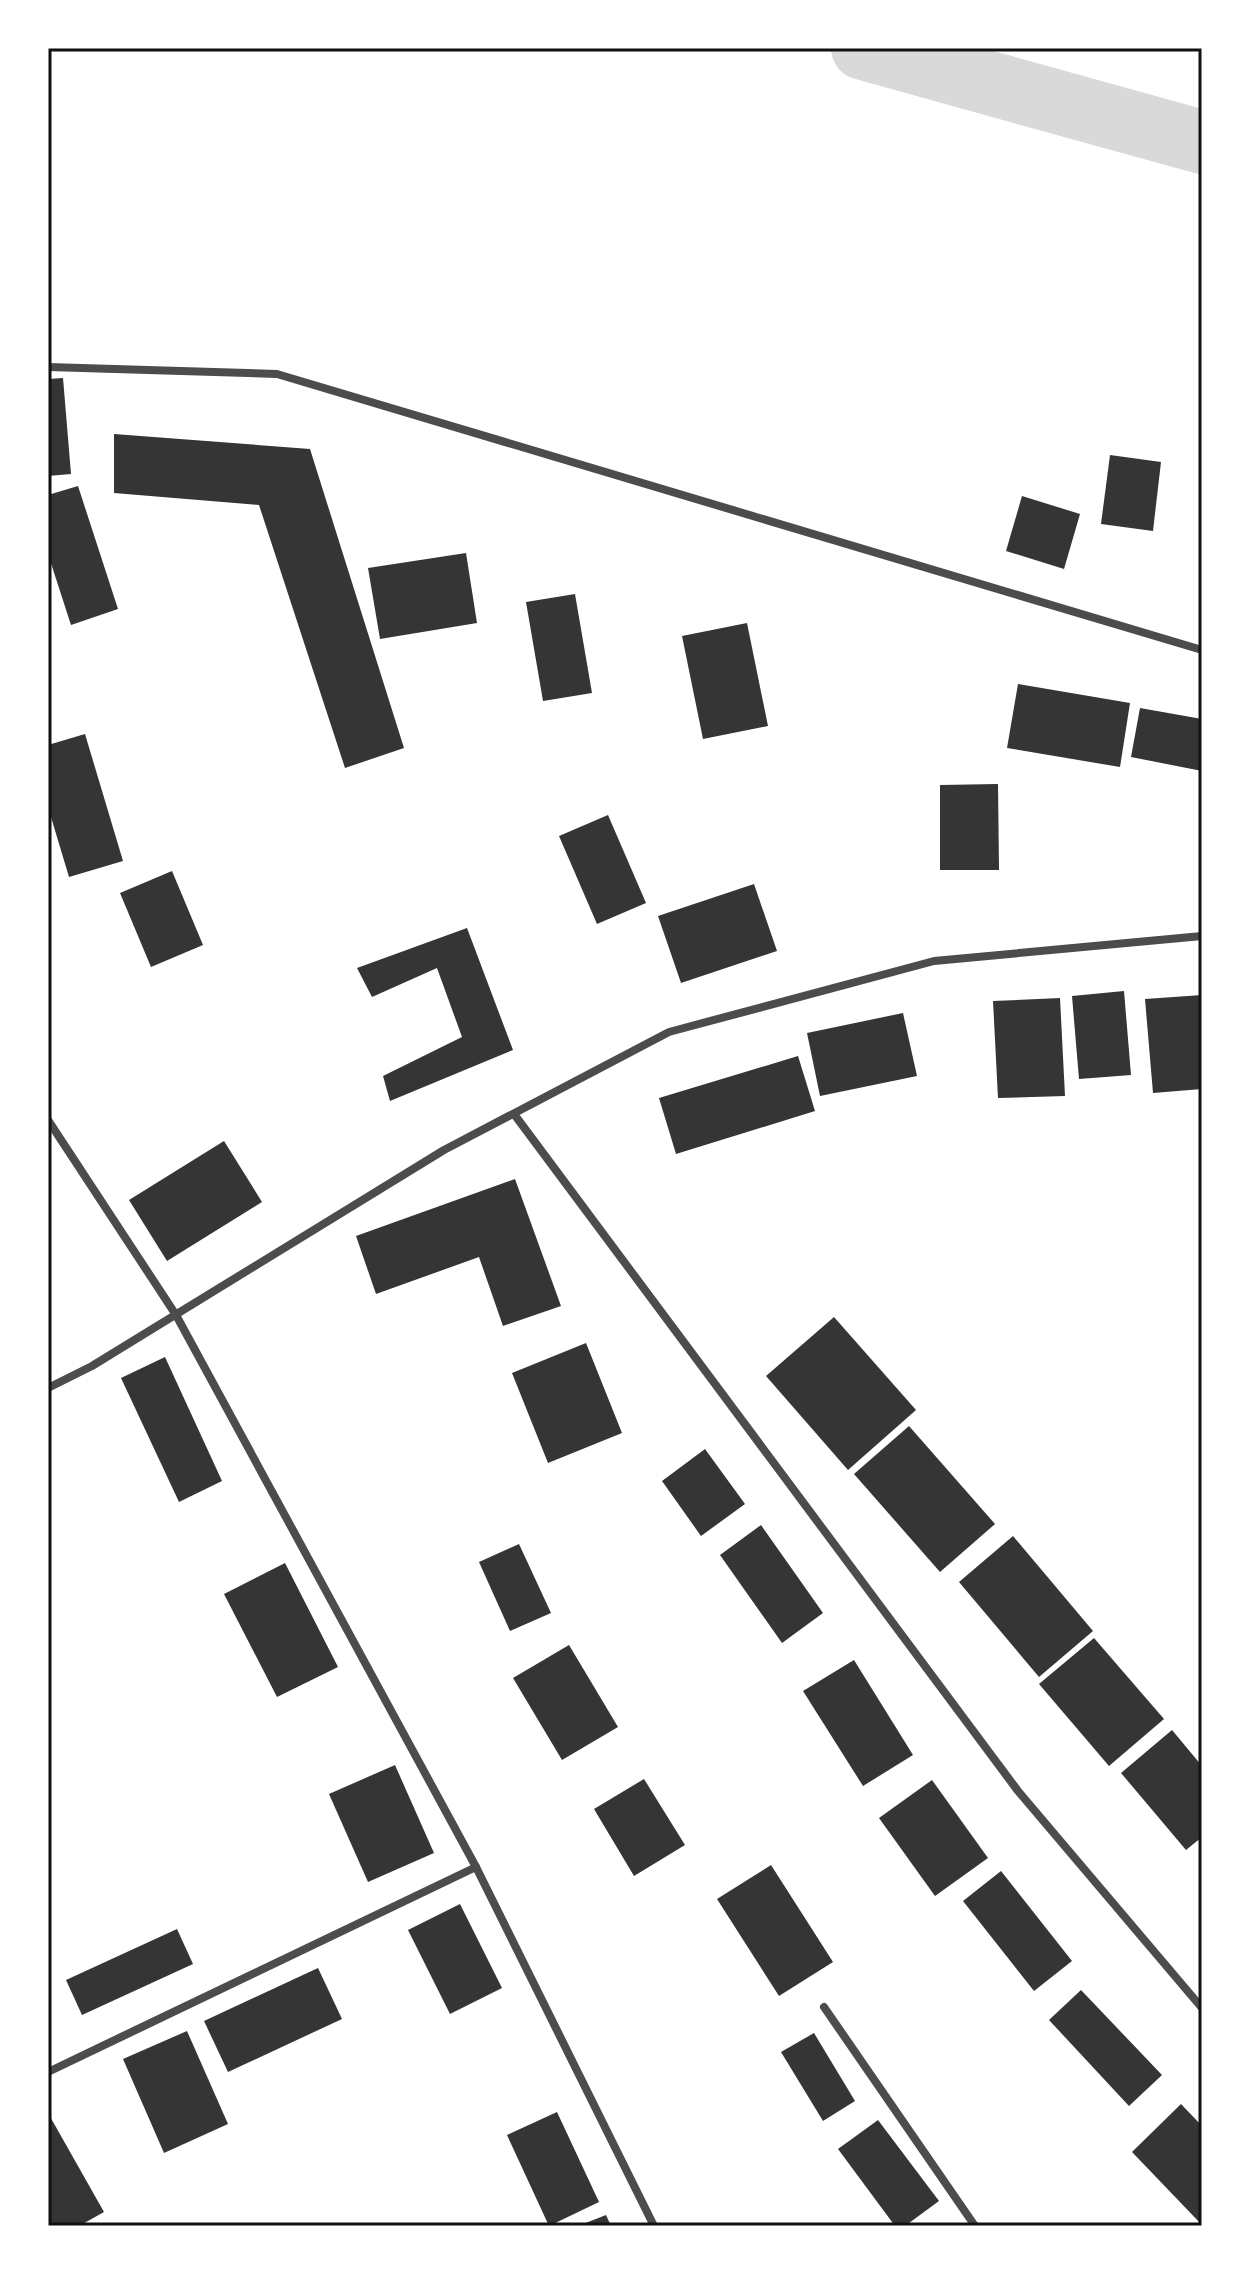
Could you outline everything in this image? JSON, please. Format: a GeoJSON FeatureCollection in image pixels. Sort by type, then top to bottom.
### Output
{"type":"FeatureCollection","features":[{"type":"Feature","properties":{"kind":"street"},"geometry":{"type":"LineString","coordinates":[[48,367],[277,374],[1202,650]]}},
{"type":"Feature","properties":{"kind":"street"},"geometry":{"type":"LineString","coordinates":[[48,1388],[92,1366],[444,1150],[669,1032],[934,961],[1202,936]]}},
{"type":"Feature","properties":{"kind":"street"},"geometry":{"type":"LineString","coordinates":[[514,1114],[1018,1791],[1202,2008]]}},
{"type":"Feature","properties":{"kind":"street"},"geometry":{"type":"LineString","coordinates":[[48,1120],[176,1315],[476,1867],[654,2226]]}},
{"type":"Feature","properties":{"kind":"street"},"geometry":{"type":"LineString","coordinates":[[48,2072],[476,1867]]}},
{"type":"Feature","properties":{"kind":"street"},"geometry":{"type":"LineString","coordinates":[[824,2007],[975,2226]]}},
{"type":"Feature","properties":{"kind":"building"},"geometry":{"type":"Polygon","coordinates":[[[63,378],[71,474],[48,476],[48,379],[63,378]]]}},
{"type":"Feature","properties":{"kind":"building"},"geometry":{"type":"Polygon","coordinates":[[[114,434],[310,449],[404,748],[345,768],[259,505],[114,493],[114,434]]]}},
{"type":"Feature","properties":{"kind":"building"},"geometry":{"type":"Polygon","coordinates":[[[1110,455],[1161,462],[1153,531],[1101,524],[1110,455]]]}},
{"type":"Feature","properties":{"kind":"building"},"geometry":{"type":"Polygon","coordinates":[[[78,486],[118,609],[71,625],[48,554],[48,495],[78,486]]]}},
{"type":"Feature","properties":{"kind":"building"},"geometry":{"type":"Polygon","coordinates":[[[1022,496],[1080,514],[1064,569],[1006,551],[1022,496]]]}},
{"type":"Feature","properties":{"kind":"building"},"geometry":{"type":"Polygon","coordinates":[[[466,553],[477,623],[380,639],[368,568],[466,553]]]}},
{"type":"Feature","properties":{"kind":"building"},"geometry":{"type":"Polygon","coordinates":[[[575,594],[592,693],[543,701],[526,602],[575,594]]]}},
{"type":"Feature","properties":{"kind":"building"},"geometry":{"type":"Polygon","coordinates":[[[747,623],[768,726],[703,739],[682,636],[747,623]]]}},
{"type":"Feature","properties":{"kind":"building"},"geometry":{"type":"Polygon","coordinates":[[[1018,684],[1130,703],[1120,767],[1007,748],[1018,684]]]}},
{"type":"Feature","properties":{"kind":"building"},"geometry":{"type":"Polygon","coordinates":[[[1140,708],[1202,719],[1202,771],[1131,757],[1140,708]]]}},
{"type":"Feature","properties":{"kind":"building"},"geometry":{"type":"Polygon","coordinates":[[[85,734],[123,861],[69,877],[48,807],[48,745],[85,734]]]}},
{"type":"Feature","properties":{"kind":"building"},"geometry":{"type":"Polygon","coordinates":[[[998,784],[999,870],[940,870],[940,785],[998,784]]]}},
{"type":"Feature","properties":{"kind":"building"},"geometry":{"type":"Polygon","coordinates":[[[608,815],[646,903],[597,924],[559,836],[608,815]]]}},
{"type":"Feature","properties":{"kind":"building"},"geometry":{"type":"Polygon","coordinates":[[[172,871],[203,945],[151,967],[120,893],[172,871]]]}},
{"type":"Feature","properties":{"kind":"building"},"geometry":{"type":"Polygon","coordinates":[[[754,884],[777,951],[681,983],[658,916],[754,884]]]}},
{"type":"Feature","properties":{"kind":"building"},"geometry":{"type":"Polygon","coordinates":[[[467,928],[513,1050],[390,1101],[383,1076],[462,1037],[437,968],[372,997],[357,968],[467,928]]]}},
{"type":"Feature","properties":{"kind":"building"},"geometry":{"type":"Polygon","coordinates":[[[1124,991],[1131,1075],[1079,1079],[1072,996],[1124,991]]]}},
{"type":"Feature","properties":{"kind":"building"},"geometry":{"type":"Polygon","coordinates":[[[1202,995],[1202,1089],[1153,1093],[1145,999],[1202,995]]]}},
{"type":"Feature","properties":{"kind":"building"},"geometry":{"type":"Polygon","coordinates":[[[1060,998],[1065,1096],[998,1098],[993,1001],[1060,998]]]}},
{"type":"Feature","properties":{"kind":"building"},"geometry":{"type":"Polygon","coordinates":[[[903,1013],[917,1076],[820,1096],[807,1033],[903,1013]]]}},
{"type":"Feature","properties":{"kind":"building"},"geometry":{"type":"Polygon","coordinates":[[[798,1056],[815,1111],[676,1154],[659,1098],[798,1056]]]}},
{"type":"Feature","properties":{"kind":"building"},"geometry":{"type":"Polygon","coordinates":[[[224,1141],[262,1202],[167,1261],[129,1200],[224,1141]]]}},
{"type":"Feature","properties":{"kind":"building"},"geometry":{"type":"Polygon","coordinates":[[[515,1179],[561,1306],[503,1326],[479,1257],[376,1294],[356,1236],[515,1179]]]}},
{"type":"Feature","properties":{"kind":"building"},"geometry":{"type":"Polygon","coordinates":[[[834,1317],[916,1410],[848,1470],[766,1376],[834,1317]]]}},
{"type":"Feature","properties":{"kind":"building"},"geometry":{"type":"Polygon","coordinates":[[[586,1343],[622,1433],[548,1463],[512,1373],[586,1343]]]}},
{"type":"Feature","properties":{"kind":"building"},"geometry":{"type":"Polygon","coordinates":[[[165,1357],[222,1481],[179,1502],[121,1378],[165,1357]]]}},
{"type":"Feature","properties":{"kind":"building"},"geometry":{"type":"Polygon","coordinates":[[[909,1426],[995,1524],[940,1572],[854,1474],[909,1426]]]}},
{"type":"Feature","properties":{"kind":"building"},"geometry":{"type":"Polygon","coordinates":[[[705,1449],[745,1504],[701,1536],[662,1481],[705,1449]]]}},
{"type":"Feature","properties":{"kind":"building"},"geometry":{"type":"Polygon","coordinates":[[[761,1525],[823,1613],[782,1643],[720,1555],[761,1525]]]}},
{"type":"Feature","properties":{"kind":"building"},"geometry":{"type":"Polygon","coordinates":[[[1013,1536],[1093,1631],[1039,1677],[959,1582],[1013,1536]]]}},
{"type":"Feature","properties":{"kind":"building"},"geometry":{"type":"Polygon","coordinates":[[[519,1544],[551,1613],[510,1631],[479,1562],[519,1544]]]}},
{"type":"Feature","properties":{"kind":"building"},"geometry":{"type":"Polygon","coordinates":[[[285,1563],[338,1667],[277,1697],[224,1594],[285,1563]]]}},
{"type":"Feature","properties":{"kind":"building"},"geometry":{"type":"Polygon","coordinates":[[[1094,1638],[1164,1719],[1109,1766],[1039,1684],[1094,1638]]]}},
{"type":"Feature","properties":{"kind":"building"},"geometry":{"type":"Polygon","coordinates":[[[569,1645],[618,1727],[562,1760],[513,1678],[569,1645]]]}},
{"type":"Feature","properties":{"kind":"building"},"geometry":{"type":"Polygon","coordinates":[[[854,1660],[913,1755],[863,1786],[803,1691],[854,1660]]]}},
{"type":"Feature","properties":{"kind":"building"},"geometry":{"type":"Polygon","coordinates":[[[1172,1730],[1202,1766],[1202,1837],[1186,1850],[1121,1773],[1172,1730]]]}},
{"type":"Feature","properties":{"kind":"building"},"geometry":{"type":"Polygon","coordinates":[[[395,1765],[434,1853],[368,1882],[329,1794],[395,1765]]]}},
{"type":"Feature","properties":{"kind":"building"},"geometry":{"type":"Polygon","coordinates":[[[644,1779],[685,1845],[634,1876],[594,1809],[644,1779]]]}},
{"type":"Feature","properties":{"kind":"building"},"geometry":{"type":"Polygon","coordinates":[[[932,1780],[988,1858],[935,1896],[879,1818],[932,1780]]]}},
{"type":"Feature","properties":{"kind":"building"},"geometry":{"type":"Polygon","coordinates":[[[771,1865],[833,1962],[779,1996],[717,1899],[771,1865]]]}},
{"type":"Feature","properties":{"kind":"building"},"geometry":{"type":"Polygon","coordinates":[[[1001,1871],[1072,1961],[1034,1991],[963,1901],[1001,1871]]]}},
{"type":"Feature","properties":{"kind":"building"},"geometry":{"type":"Polygon","coordinates":[[[460,1904],[502,1988],[450,2014],[408,1930],[460,1904]]]}},
{"type":"Feature","properties":{"kind":"building"},"geometry":{"type":"Polygon","coordinates":[[[177,1929],[193,1964],[82,2015],[66,1980],[177,1929]]]}},
{"type":"Feature","properties":{"kind":"building"},"geometry":{"type":"Polygon","coordinates":[[[318,1968],[342,2019],[228,2072],[204,2021],[318,1968]]]}},
{"type":"Feature","properties":{"kind":"building"},"geometry":{"type":"Polygon","coordinates":[[[1081,1990],[1162,2075],[1129,2106],[1049,2020],[1081,1990]]]}},
{"type":"Feature","properties":{"kind":"building"},"geometry":{"type":"Polygon","coordinates":[[[187,2031],[228,2124],[164,2153],[123,2059],[187,2031]]]}},
{"type":"Feature","properties":{"kind":"building"},"geometry":{"type":"Polygon","coordinates":[[[814,2033],[855,2101],[823,2121],[781,2052],[814,2033]]]}},
{"type":"Feature","properties":{"kind":"building"},"geometry":{"type":"Polygon","coordinates":[[[1181,2104],[1202,2126],[1202,2225],[1132,2152],[1181,2104]]]}},
{"type":"Feature","properties":{"kind":"building"},"geometry":{"type":"Polygon","coordinates":[[[557,2112],[599,2202],[549,2226],[507,2135],[557,2112]]]}},
{"type":"Feature","properties":{"kind":"building"},"geometry":{"type":"Polygon","coordinates":[[[48,2113],[104,2212],[79,2226],[51,2226],[48,2220],[48,2113]]]}},
{"type":"Feature","properties":{"kind":"building"},"geometry":{"type":"Polygon","coordinates":[[[878,2120],[939,2201],[905,2226],[895,2226],[838,2149],[878,2120]]]}},
{"type":"Feature","properties":{"kind":"building"},"geometry":{"type":"Polygon","coordinates":[[[606,2215],[611,2226],[578,2226],[606,2215]]]}},
{"type":"Feature","properties":{"kind":"waterway"},"geometry":{"type":"LineString","coordinates":[[863,48],[1202,142]]}}]}
